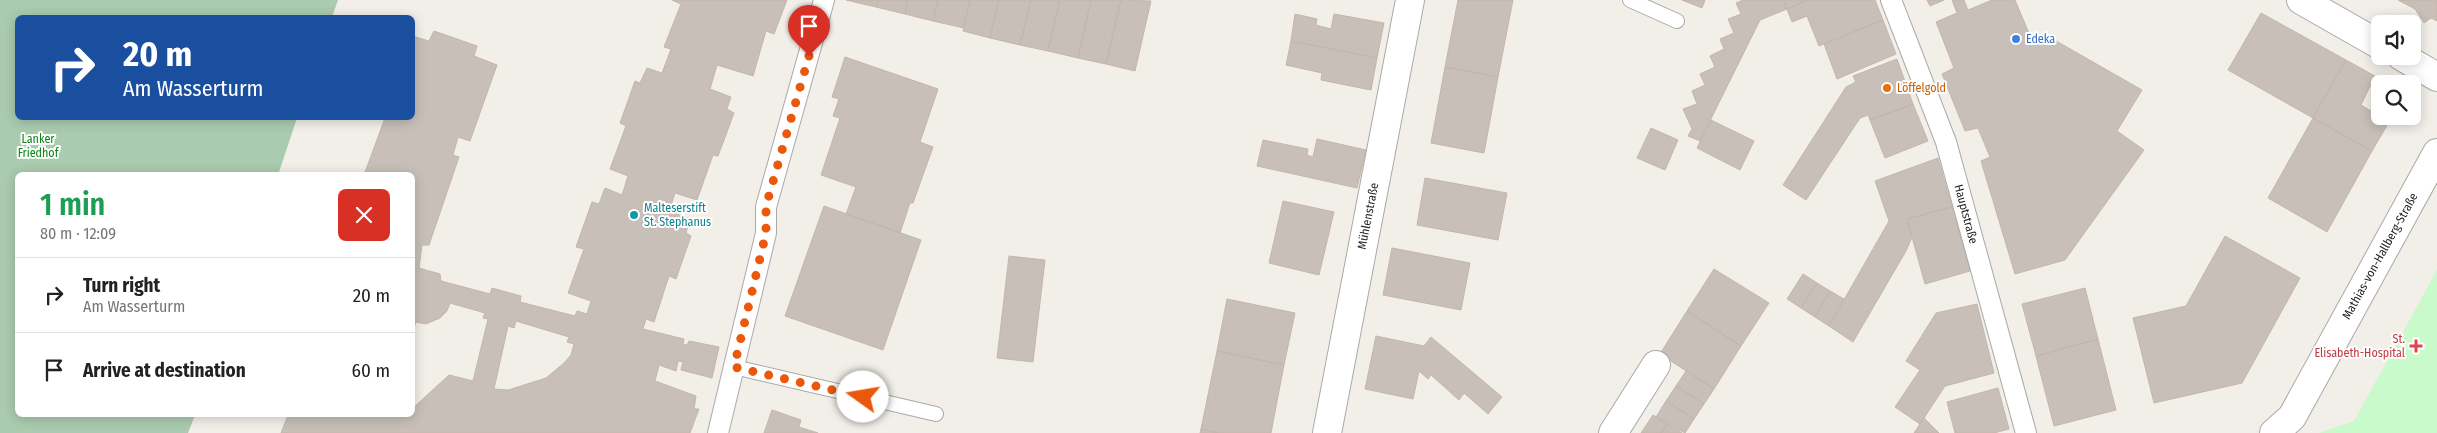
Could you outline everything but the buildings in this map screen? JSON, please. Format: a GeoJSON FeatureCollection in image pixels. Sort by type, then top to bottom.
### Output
{"type":"FeatureCollection","features":[{"type":"Feature","properties":{"kind":"street"},"geometry":{"type":"LineString","coordinates":[[718,433],[766,233],[766,206],[824,0]]}},
{"type":"Feature","properties":{"kind":"street","name":"Mühlenstraße"},"geometry":{"type":"LineString","coordinates":[[1327,433],[1410,0]]}},
{"type":"Feature","properties":{"kind":"street","name":"Hauptstraße"},"geometry":{"type":"LineString","coordinates":[[1891,0],[1946,142],[2026,433]]}},
{"type":"Feature","properties":{"kind":"street"},"geometry":{"type":"LineString","coordinates":[[2300,0],[2371,40]]}},
{"type":"Feature","properties":{"kind":"street"},"geometry":{"type":"LineString","coordinates":[[2416,65],[2437,77]]}},
{"type":"Feature","properties":{"kind":"street","name":"Mathias-von-Hallberg-Straße"},"geometry":{"type":"LineString","coordinates":[[2274,433],[2292,417],[2437,153]]}},
{"type":"Feature","properties":{"kind":"street"},"geometry":{"type":"LineString","coordinates":[[1613,433],[1656,365]]}},
{"type":"Feature","properties":{"kind":"lane"},"geometry":{"type":"LineString","coordinates":[[1630,0],[1677,21]]}},
{"type":"Feature","properties":{"kind":"lane"},"geometry":{"type":"LineString","coordinates":[[734,367],[936,414]]}},
{"type":"Feature","properties":{"kind":"green space","name":"Lanker Friedhof"},"geometry":{"type":"Polygon","coordinates":[[[0,0],[338,0],[333,15],[15,15],[15,120],[296,120],[279,172],[15,172],[15,417],[194,417],[188,433],[0,433],[0,0]]]}},
{"type":"Feature","properties":{"kind":"green space","name":"St. Elisabeth-Hospital"},"geometry":{"type":"Polygon","coordinates":[[[2437,270],[2437,433],[2319,433],[2354,421],[2437,270]]]}},
{"type":"Feature","properties":{"kind":"place","name":"Edeka"},"geometry":{"type":"Point","coordinates":[2016,39]}},
{"type":"Feature","properties":{"kind":"place","name":"Löffelgold"},"geometry":{"type":"Point","coordinates":[1887,88]}},
{"type":"Feature","properties":{"kind":"place","name":"Malteserstift St. Stephanus"},"geometry":{"type":"Point","coordinates":[634,215]}},
{"type":"Feature","properties":{"kind":"place","name":"St. Elisabeth-Hospital"},"geometry":{"type":"Point","coordinates":[2416,346]}},
{"type":"Feature","properties":{"kind":"route"},"geometry":{"type":"LineString","coordinates":[[809,56],[766,206],[766,233],[734,367],[863,397]]}}]}
